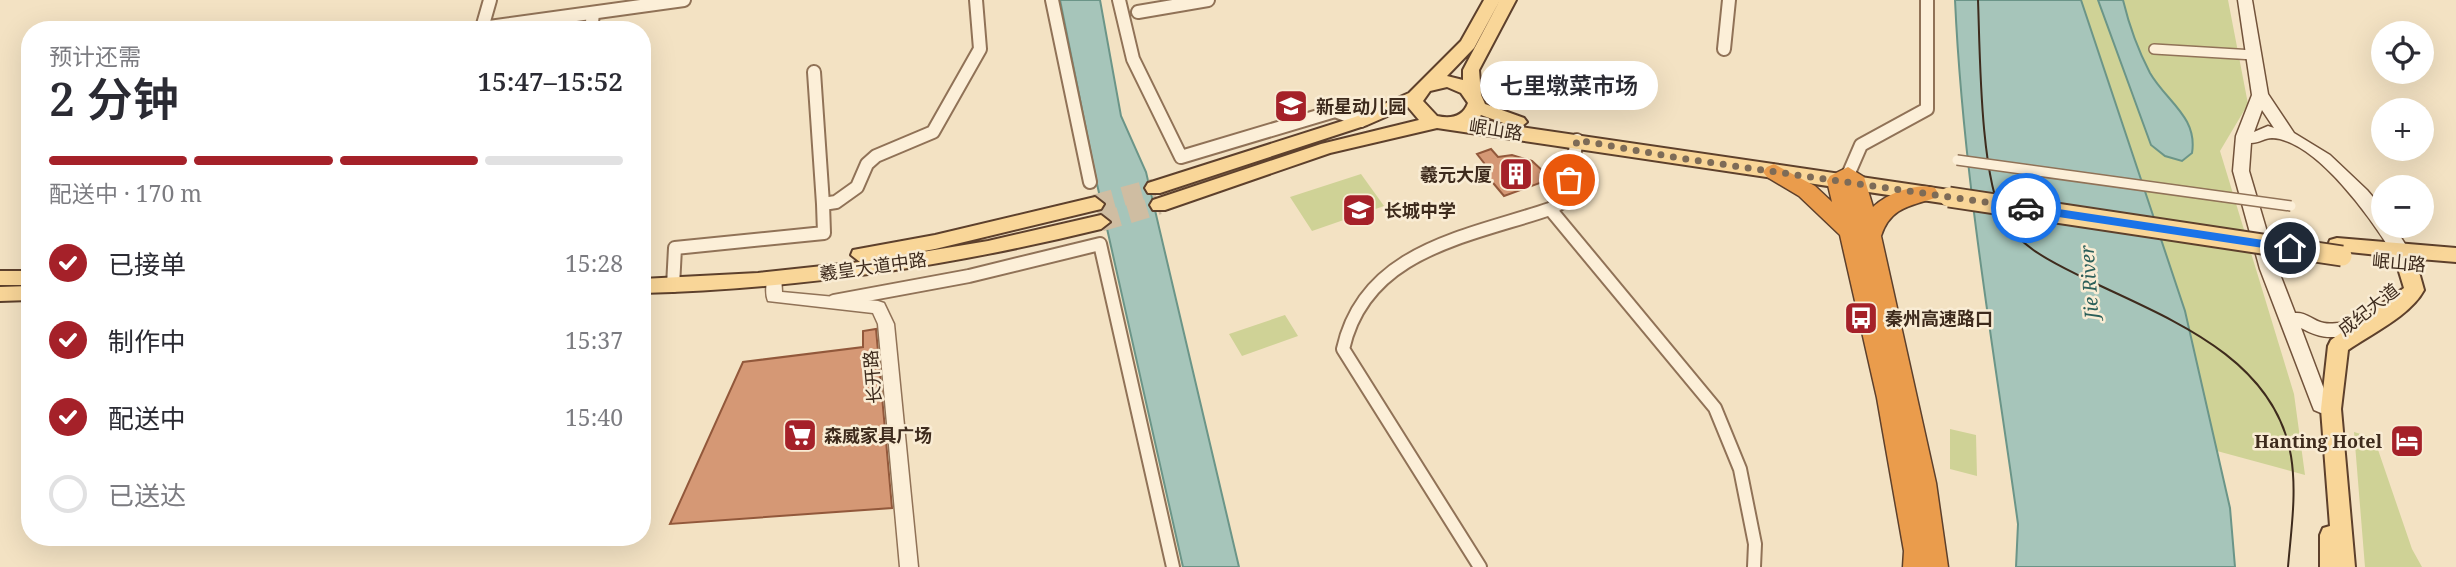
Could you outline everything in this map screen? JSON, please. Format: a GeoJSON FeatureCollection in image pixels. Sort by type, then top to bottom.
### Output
{"type":"FeatureCollection","features":[{"type":"Feature","properties":{"kind":"highway"},"geometry":{"type":"LineString","coordinates":[[1774,172],[1825,205],[1861,236],[1917,551],[1916,567]]}},
{"type":"Feature","properties":{"kind":"highway"},"geometry":{"type":"LineString","coordinates":[[1847,179],[1923,483],[1935,567]]}},
{"type":"Feature","properties":{"kind":"highway"},"geometry":{"type":"LineString","coordinates":[[1861,236],[1886,206],[1941,193]]}},
{"type":"Feature","properties":{"kind":"main road"},"geometry":{"type":"LineString","coordinates":[[1438,122],[1421,114],[1415,97],[1419,89],[1429,84],[1468,44],[1492,0]]}},
{"type":"Feature","properties":{"kind":"main road"},"geometry":{"type":"LineString","coordinates":[[1415,97],[1361,121],[1157,197],[1327,148],[1438,122],[1457,123],[1472,115],[1475,101],[1471,70],[1508,0]]}},
{"type":"Feature","properties":{"kind":"main road"},"geometry":{"type":"LineString","coordinates":[[2245,0],[2263,99],[2288,136],[2346,176],[2371,208]]}},
{"type":"Feature","properties":{"kind":"main road"},"geometry":{"type":"LineString","coordinates":[[1429,84],[1453,82],[1475,101]]}},
{"type":"Feature","properties":{"kind":"main road"},"geometry":{"type":"LineString","coordinates":[[2263,99],[2254,138],[2253,174],[2264,219],[2323,379]]}},
{"type":"Feature","properties":{"kind":"main road"},"geometry":{"type":"LineString","coordinates":[[2263,99],[2244,136],[2241,171],[2269,269],[2326,403]]}},
{"type":"Feature","properties":{"kind":"main road","name":"岷山路"},"geometry":{"type":"LineString","coordinates":[[1475,101],[1501,118],[1532,126],[1677,151],[1941,193],[2456,265]]}},
{"type":"Feature","properties":{"kind":"main road","name":"岷山路"},"geometry":{"type":"LineString","coordinates":[[1457,123],[1774,172],[1847,179]]}},
{"type":"Feature","properties":{"kind":"main road"},"geometry":{"type":"LineString","coordinates":[[2254,138],[2270,132],[2288,136]]}},
{"type":"Feature","properties":{"kind":"main road","name":"羲皇大道中路"},"geometry":{"type":"LineString","coordinates":[[651,276],[673,280],[775,279],[939,257],[1098,213],[815,264],[673,280],[651,284]]}},
{"type":"Feature","properties":{"kind":"main road"},"geometry":{"type":"LineString","coordinates":[[2392,238],[2404,259]]}},
{"type":"Feature","properties":{"kind":"main road","name":"岷山路"},"geometry":{"type":"LineString","coordinates":[[2404,259],[2456,255]]}},
{"type":"Feature","properties":{"kind":"main road","name":"成纪大道"},"geometry":{"type":"LineString","coordinates":[[2331,567],[2326,403],[2338,346],[2398,305],[2414,289],[2404,259]]}},
{"type":"Feature","properties":{"kind":"main road","name":"成纪大道"},"geometry":{"type":"LineString","coordinates":[[2344,567],[2323,379],[2325,343],[2402,285],[2404,259]]}},
{"type":"Feature","properties":{"kind":"main road"},"geometry":{"type":"LineString","coordinates":[[0,278],[21,278]]}},
{"type":"Feature","properties":{"kind":"main road"},"geometry":{"type":"LineString","coordinates":[[0,293],[21,293]]}},
{"type":"Feature","properties":{"kind":"main road"},"geometry":{"type":"LineString","coordinates":[[2299,319],[2323,331],[2343,329]]}},
{"type":"Feature","properties":{"kind":"street"},"geometry":{"type":"LineString","coordinates":[[484,21],[490,0]]}},
{"type":"Feature","properties":{"kind":"street"},"geometry":{"type":"LineString","coordinates":[[538,21],[593,14],[624,5],[684,0]]}},
{"type":"Feature","properties":{"kind":"street"},"geometry":{"type":"LineString","coordinates":[[823,204],[836,202],[857,187],[867,164],[876,156],[933,132],[980,49],[976,0]]}},
{"type":"Feature","properties":{"kind":"street"},"geometry":{"type":"LineString","coordinates":[[1052,0],[1090,182]]}},
{"type":"Feature","properties":{"kind":"street"},"geometry":{"type":"LineString","coordinates":[[1119,0],[1133,60],[1181,157],[1335,111],[1361,121]]}},
{"type":"Feature","properties":{"kind":"street"},"geometry":{"type":"LineString","coordinates":[[1138,12],[1208,0]]}},
{"type":"Feature","properties":{"kind":"street"},"geometry":{"type":"LineString","coordinates":[[1724,48],[1729,0]]}},
{"type":"Feature","properties":{"kind":"street"},"geometry":{"type":"LineString","coordinates":[[1847,179],[1861,145],[1927,109],[1927,0]]}},
{"type":"Feature","properties":{"kind":"street"},"geometry":{"type":"LineString","coordinates":[[593,14],[593,21]]}},
{"type":"Feature","properties":{"kind":"street"},"geometry":{"type":"LineString","coordinates":[[2154,49],[2254,55]]}},
{"type":"Feature","properties":{"kind":"street"},"geometry":{"type":"LineString","coordinates":[[673,280],[675,248],[824,233],[814,72]]}},
{"type":"Feature","properties":{"kind":"street"},"geometry":{"type":"LineString","coordinates":[[1480,567],[1343,349],[1348,321],[1373,285],[1391,271],[1437,249],[1550,209],[1566,200],[1577,140]]}},
{"type":"Feature","properties":{"kind":"street"},"geometry":{"type":"LineString","coordinates":[[1956,160],[2291,206]]}},
{"type":"Feature","properties":{"kind":"street"},"geometry":{"type":"LineString","coordinates":[[1550,209],[1715,408],[1740,468],[1755,544],[1754,567]]}},
{"type":"Feature","properties":{"kind":"street"},"geometry":{"type":"LineString","coordinates":[[834,301],[969,276],[1100,244],[1173,567]]}},
{"type":"Feature","properties":{"kind":"street","name":"长开路"},"geometry":{"type":"LineString","coordinates":[[775,279],[774,297],[878,307],[887,324],[909,567]]}},
{"type":"Feature","properties":{"kind":"green space"},"geometry":{"type":"Polygon","coordinates":[[[2081,0],[2228,0],[2248,104],[2220,151],[2294,394],[2305,475],[2217,451],[2185,311],[2081,0]]]}},
{"type":"Feature","properties":{"kind":"green space"},"geometry":{"type":"Polygon","coordinates":[[[1361,174],[1384,206],[1312,231],[1290,197],[1361,174]]]}},
{"type":"Feature","properties":{"kind":"green space"},"geometry":{"type":"Polygon","coordinates":[[[1285,315],[1298,336],[1242,356],[1229,334],[1285,315]]]}},
{"type":"Feature","properties":{"kind":"green space"},"geometry":{"type":"Polygon","coordinates":[[[1950,429],[1976,435],[1977,476],[1950,469],[1950,429]]]}},
{"type":"Feature","properties":{"kind":"green space"},"geometry":{"type":"Polygon","coordinates":[[[2354,432],[2374,438],[2412,549],[2422,567],[2365,567],[2354,432]]]}},
{"type":"Feature","properties":{"kind":"water"},"geometry":{"type":"Polygon","coordinates":[[[1060,0],[1100,0],[1121,116],[1146,172],[1239,567],[1183,567],[1097,184],[1060,0]]]}},
{"type":"Feature","properties":{"kind":"water","name":"Jie River"},"geometry":{"type":"Polygon","coordinates":[[[1955,0],[2081,0],[2185,311],[2230,508],[2235,567],[2016,567],[2018,524],[1972,197],[1955,0]]]}},
{"type":"Feature","properties":{"kind":"water"},"geometry":{"type":"Polygon","coordinates":[[[2098,0],[2123,0],[2134,37],[2150,73],[2186,119],[2193,140],[2192,153],[2182,161],[2165,156],[2151,145],[2098,0]]]}},
{"type":"Feature","properties":{"kind":"building","name":"羲元大厦"},"geometry":{"type":"Polygon","coordinates":[[[1491,149],[1498,157],[1512,155],[1532,161],[1548,180],[1504,196],[1488,177],[1484,163],[1477,154],[1491,149]]]}},
{"type":"Feature","properties":{"kind":"building","name":"森威家具广场"},"geometry":{"type":"Polygon","coordinates":[[[876,329],[892,508],[670,524],[743,362],[863,347],[863,331],[876,329]]]}},
{"type":"Feature","properties":{"kind":"tunnel"},"geometry":{"type":"LineString","coordinates":[[1095,204],[1154,188]]}},
{"type":"Feature","properties":{"kind":"tunnel"},"geometry":{"type":"LineString","coordinates":[[1101,222],[1159,205]]}},
{"type":"Feature","properties":{"kind":"tram line"},"geometry":{"type":"LineString","coordinates":[[1978,0],[1986,145],[1996,200],[2004,219],[2029,247],[2051,261],[2148,308],[2211,344],[2239,366],[2263,391],[2281,421],[2293,470],[2288,567]]}},
{"type":"Feature","properties":{"kind":"way so far"},"geometry":{"type":"LineString","coordinates":[[1569,180],[1577,140],[1679,158],[2026,208]]}},
{"type":"Feature","properties":{"kind":"place","name":"新星动儿园"},"geometry":{"type":"Point","coordinates":[1291,106]}},
{"type":"Feature","properties":{"kind":"place","name":"羲元大厦"},"geometry":{"type":"Point","coordinates":[1516,174]}},
{"type":"Feature","properties":{"kind":"place","name":"七里墩菜市场"},"geometry":{"type":"Point","coordinates":[1569,180]}},
{"type":"Feature","properties":{"kind":"place","name":"长城中学"},"geometry":{"type":"Point","coordinates":[1359,210]}},
{"type":"Feature","properties":{"kind":"place","name":"秦州高速路口"},"geometry":{"type":"Point","coordinates":[1861,318]}},
{"type":"Feature","properties":{"kind":"place","name":"森威家具广场"},"geometry":{"type":"Point","coordinates":[800,435]}},
{"type":"Feature","properties":{"kind":"place","name":"Hanting Hotel"},"geometry":{"type":"Point","coordinates":[2407,441]}},
{"type":"Feature","properties":{"kind":"route"},"geometry":{"type":"LineString","coordinates":[[2026,208],[2290,248]]}}]}
